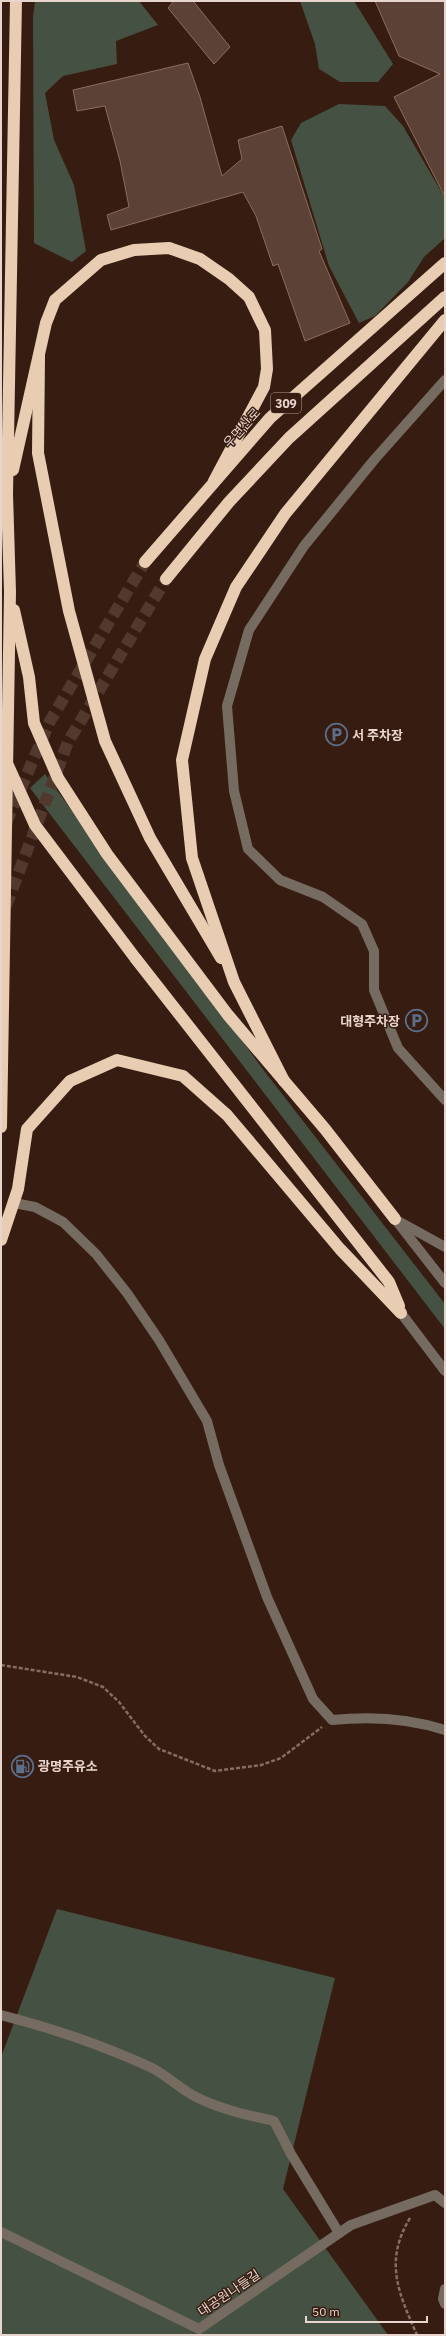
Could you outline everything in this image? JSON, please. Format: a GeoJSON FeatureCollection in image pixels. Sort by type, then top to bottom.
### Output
{"type":"FeatureCollection","features":[{"type":"Feature","properties":{"kind":"highway"},"geometry":{"type":"LineString","coordinates":[[1,1127],[10,592],[7,494],[16,1]]}},
{"type":"Feature","properties":{"kind":"highway"},"geometry":{"type":"LineString","coordinates":[[7,494],[46,323],[56,300],[101,260],[134,250],[169,248],[200,259],[229,279],[248,297],[265,330],[267,369],[264,387],[214,481]]}},
{"type":"Feature","properties":{"kind":"highway","name":"우면산로"},"geometry":{"type":"LineString","coordinates":[[145,562],[270,418],[445,263]]}},
{"type":"Feature","properties":{"kind":"highway","name":"309"},"geometry":{"type":"LineString","coordinates":[[166,579],[229,502],[289,438],[445,296]]}},
{"type":"Feature","properties":{"kind":"highway"},"geometry":{"type":"LineString","coordinates":[[234,982],[192,858],[182,760],[206,660],[236,587],[285,514],[445,320]]}},
{"type":"Feature","properties":{"kind":"highway"},"geometry":{"type":"LineString","coordinates":[[39,357],[38,453],[69,611],[105,742],[150,838],[234,982],[284,1081]]}},
{"type":"Feature","properties":{"kind":"highway"},"geometry":{"type":"LineString","coordinates":[[10,592],[29,677],[34,723],[58,778],[112,860],[228,1015],[325,1129],[395,1220]]}},
{"type":"Feature","properties":{"kind":"highway"},"geometry":{"type":"LineString","coordinates":[[1,750],[36,825],[136,959],[389,1282],[401,1313]]}},
{"type":"Feature","properties":{"kind":"highway"},"geometry":{"type":"LineString","coordinates":[[1,1240],[18,1189],[27,1129],[70,1081],[117,1060],[183,1076],[227,1115],[340,1249],[401,1313]]}},
{"type":"Feature","properties":{"kind":"street"},"geometry":{"type":"LineString","coordinates":[[445,380],[374,460],[300,553],[249,630],[227,706],[234,791],[248,849],[280,880],[323,897],[362,924],[374,951],[374,990],[398,1048],[445,1100]]}},
{"type":"Feature","properties":{"kind":"street"},"geometry":{"type":"LineString","coordinates":[[14,1203],[35,1207],[63,1222],[96,1254],[128,1293],[159,1340],[208,1421],[220,1465],[267,1597],[314,1699],[332,1720],[357,1717],[416,1721],[445,1730]]}},
{"type":"Feature","properties":{"kind":"street"},"geometry":{"type":"LineString","coordinates":[[395,1220],[445,1247]]}},
{"type":"Feature","properties":{"kind":"street"},"geometry":{"type":"LineString","coordinates":[[395,1220],[445,1283]]}},
{"type":"Feature","properties":{"kind":"street"},"geometry":{"type":"LineString","coordinates":[[401,1313],[445,1370]]}},
{"type":"Feature","properties":{"kind":"street"},"geometry":{"type":"LineString","coordinates":[[1,2015],[49,2027],[102,2047],[152,2068],[198,2098],[232,2112],[274,2121],[291,2154],[339,2233]]}},
{"type":"Feature","properties":{"kind":"street","name":"대공원나들길"},"geometry":{"type":"LineString","coordinates":[[1,2232],[200,2329],[351,2225],[420,2199],[435,2195],[445,2203]]}},
{"type":"Feature","properties":{"kind":"street"},"geometry":{"type":"LineString","coordinates":[[445,2289],[443,2299],[445,2304]]}},
{"type":"Feature","properties":{"kind":"path"},"geometry":{"type":"LineString","coordinates":[[1,1665],[77,1677],[102,1687],[119,1702],[145,1736],[159,1749],[215,1771],[261,1765],[281,1758],[332,1720]]}},
{"type":"Feature","properties":{"kind":"path"},"geometry":{"type":"LineString","coordinates":[[417,2335],[404,2306],[394,2265],[399,2237],[420,2199]]}},
{"type":"Feature","properties":{"kind":"green space"},"geometry":{"type":"Polygon","coordinates":[[[35,1],[139,1],[158,25],[116,41],[117,64],[63,76],[45,93],[54,140],[74,185],[86,251],[72,262],[34,243],[33,18],[35,1]]]}},
{"type":"Feature","properties":{"kind":"green space"},"geometry":{"type":"Polygon","coordinates":[[[300,1],[354,1],[393,64],[378,82],[340,82],[319,69],[315,44],[300,1]]]}},
{"type":"Feature","properties":{"kind":"green space"},"geometry":{"type":"Polygon","coordinates":[[[339,104],[385,106],[403,126],[445,198],[445,238],[424,257],[408,282],[375,316],[359,323],[329,266],[291,140],[301,123],[339,104]]]}},
{"type":"Feature","properties":{"kind":"green space"},"geometry":{"type":"Polygon","coordinates":[[[45,774],[265,1072],[445,1304],[445,1329],[30,788],[45,774]]]}},
{"type":"Feature","properties":{"kind":"green space"},"geometry":{"type":"Polygon","coordinates":[[[57,1909],[335,1978],[283,2189],[388,2335],[1,2335],[1,2057],[57,1909]]]}},
{"type":"Feature","properties":{"kind":"building"},"geometry":{"type":"Polygon","coordinates":[[[174,1],[193,1],[230,47],[214,64],[168,8],[174,1]]]}},
{"type":"Feature","properties":{"kind":"building"},"geometry":{"type":"Polygon","coordinates":[[[375,1],[445,1],[445,197],[394,97],[440,74],[399,56],[375,1]]]}},
{"type":"Feature","properties":{"kind":"building"},"geometry":{"type":"Polygon","coordinates":[[[188,63],[200,97],[222,176],[242,159],[238,140],[282,126],[322,249],[319,251],[350,323],[305,341],[278,264],[273,266],[256,216],[243,192],[111,230],[107,215],[129,207],[120,161],[105,106],[77,111],[73,90],[188,63]]]}},
{"type":"Feature","properties":{"kind":"tunnel"},"geometry":{"type":"LineString","coordinates":[[6,823],[50,721],[145,562]]}},
{"type":"Feature","properties":{"kind":"tunnel"},"geometry":{"type":"LineString","coordinates":[[6,906],[68,742],[166,579]]}},
{"type":"Feature","properties":{"kind":"place","name":"서 주차장"},"geometry":{"type":"Point","coordinates":[337,735]}},
{"type":"Feature","properties":{"kind":"place","name":"대형주차장"},"geometry":{"type":"Point","coordinates":[416,1021]}},
{"type":"Feature","properties":{"kind":"place","name":"광명주유소"},"geometry":{"type":"Point","coordinates":[23,1766]}}]}
